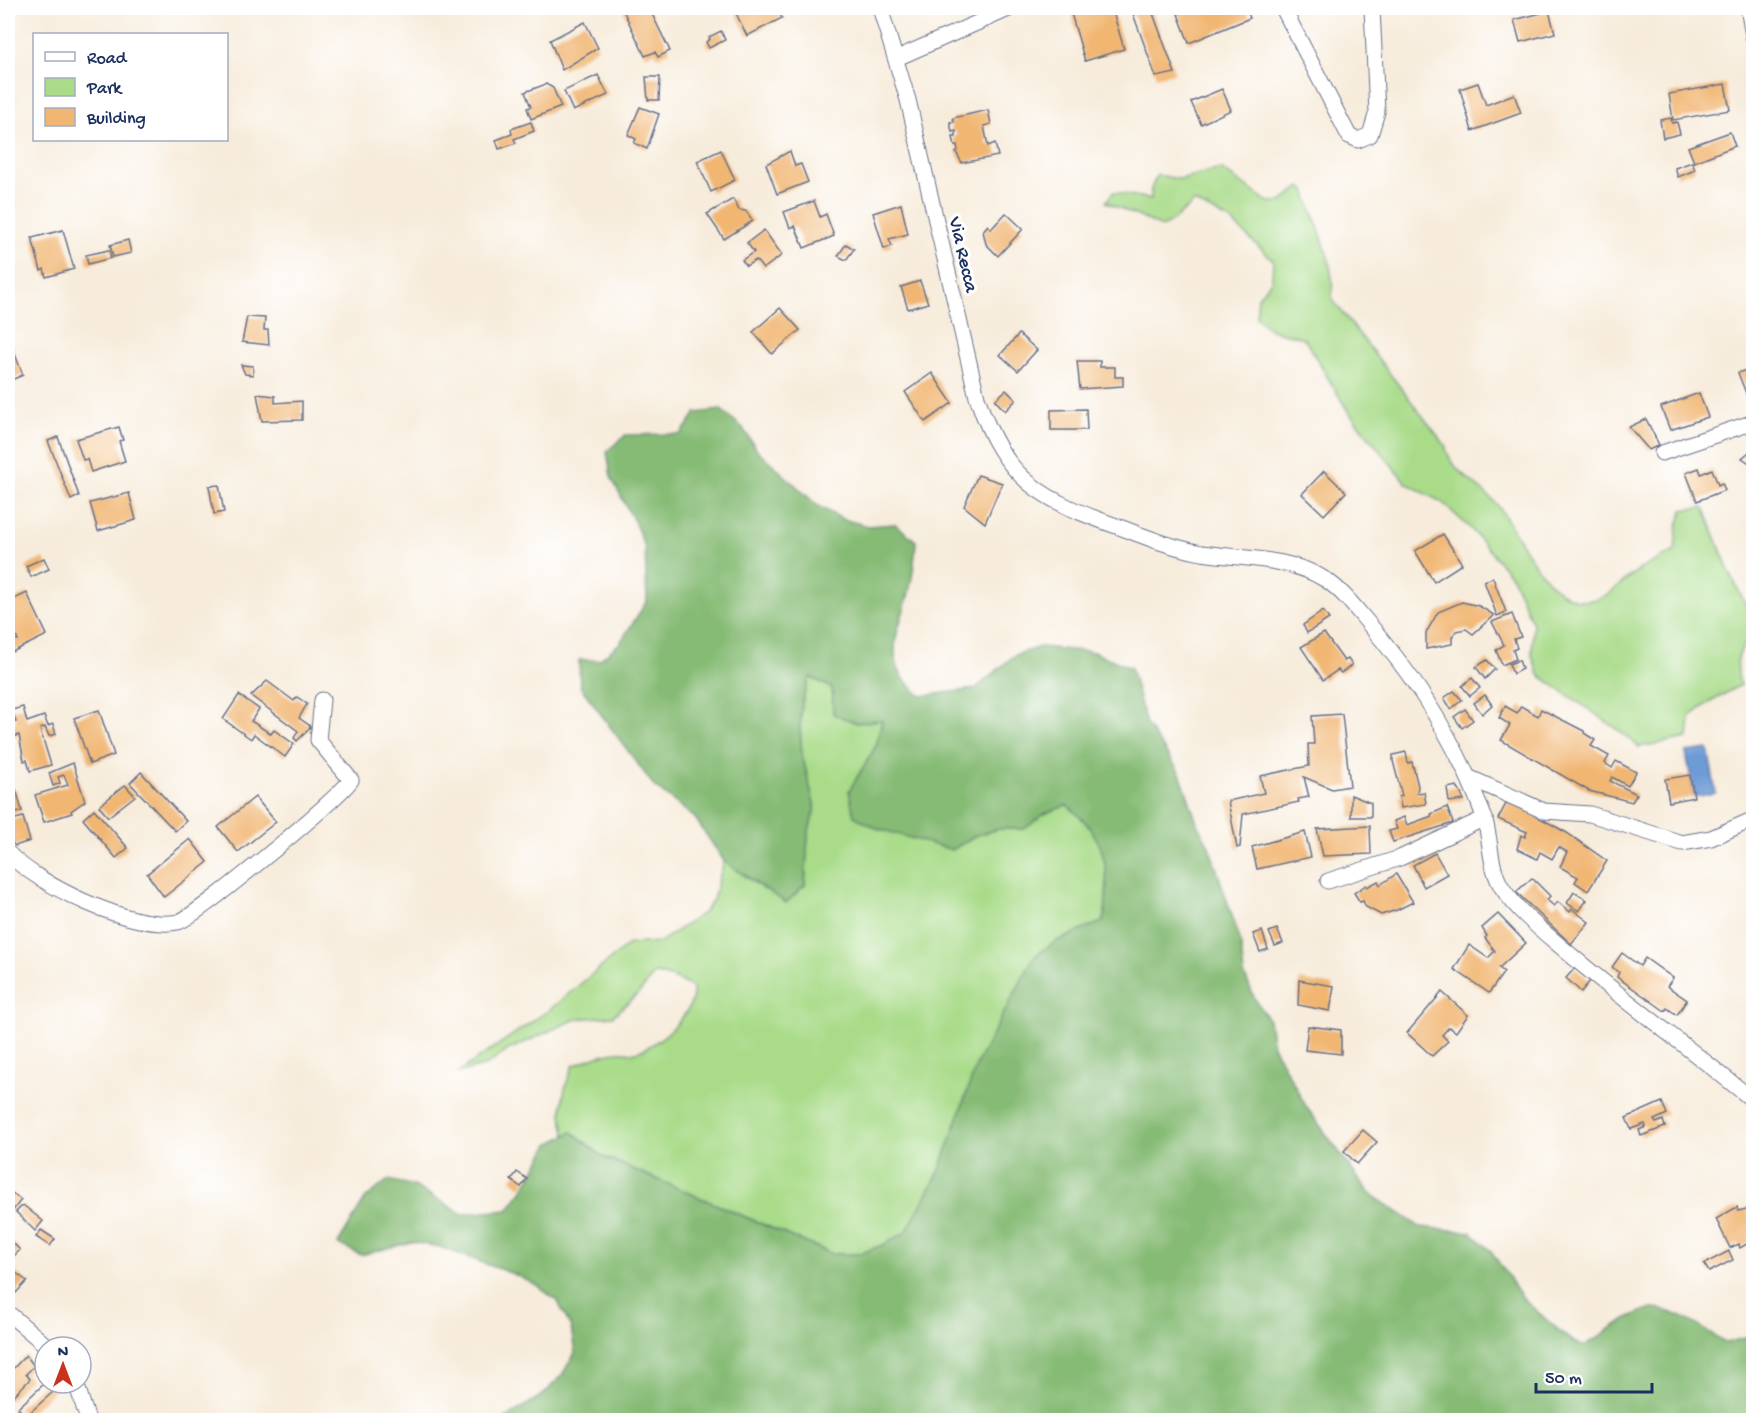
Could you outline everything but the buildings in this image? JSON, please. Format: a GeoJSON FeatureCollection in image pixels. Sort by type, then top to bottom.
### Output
{"type":"FeatureCollection","features":[{"type":"Feature","properties":{"kind":"street","name":"Via Recca"},"geometry":{"type":"LineString","coordinates":[[880,8],[897,58],[980,406],[994,442],[1007,461],[1039,493],[1077,513],[1178,548],[1287,564],[1307,569],[1328,581],[1347,598],[1409,672],[1445,731],[1485,818],[1495,874],[1513,902],[1616,994],[1754,1101]]}},
{"type":"Feature","properties":{"kind":"street"},"geometry":{"type":"LineString","coordinates":[[897,58],[1011,8]]}},
{"type":"Feature","properties":{"kind":"street"},"geometry":{"type":"LineString","coordinates":[[1283,8],[1349,136],[1358,140],[1370,135],[1377,112],[1372,8]]}},
{"type":"Feature","properties":{"kind":"street"},"geometry":{"type":"LineString","coordinates":[[1748,8],[1754,41]]}},
{"type":"Feature","properties":{"kind":"street"},"geometry":{"type":"LineString","coordinates":[[1662,453],[1754,422]]}},
{"type":"Feature","properties":{"kind":"street"},"geometry":{"type":"LineString","coordinates":[[8,853],[35,878],[95,906],[153,921],[181,921],[344,791],[351,780],[318,740],[322,700]]}},
{"type":"Feature","properties":{"kind":"street"},"geometry":{"type":"LineString","coordinates":[[1468,777],[1544,811],[1590,814],[1682,843],[1711,838],[1754,819]]}},
{"type":"Feature","properties":{"kind":"street"},"geometry":{"type":"LineString","coordinates":[[1328,881],[1400,858],[1485,818]]}},
{"type":"Feature","properties":{"kind":"street"},"geometry":{"type":"LineString","coordinates":[[8,1313],[34,1335]]}},
{"type":"Feature","properties":{"kind":"street"},"geometry":{"type":"LineString","coordinates":[[80,1395],[88,1420]]}},
{"type":"Feature","properties":{"kind":"green space"},"geometry":{"type":"Polygon","coordinates":[[[1221,169],[1268,202],[1281,202],[1300,187],[1305,190],[1328,258],[1332,299],[1445,445],[1453,464],[1498,506],[1541,573],[1570,598],[1587,601],[1606,595],[1639,570],[1675,551],[1677,530],[1683,510],[1704,507],[1728,569],[1753,620],[1753,634],[1743,646],[1738,657],[1740,685],[1690,717],[1688,738],[1639,747],[1539,675],[1532,656],[1533,624],[1512,577],[1471,529],[1443,503],[1406,483],[1348,411],[1304,338],[1271,330],[1256,317],[1258,297],[1272,280],[1273,260],[1230,220],[1194,202],[1173,221],[1162,227],[1106,202],[1113,192],[1151,199],[1151,189],[1157,175],[1180,179],[1221,169]]]}},
{"type":"Feature","properties":{"kind":"green space"},"geometry":{"type":"Polygon","coordinates":[[[721,410],[742,427],[757,450],[818,506],[842,519],[868,526],[895,524],[916,541],[912,579],[897,634],[895,655],[902,676],[921,696],[975,689],[1015,655],[1040,647],[1094,652],[1131,668],[1146,724],[1180,773],[1197,823],[1209,846],[1240,940],[1244,974],[1255,999],[1269,1020],[1273,1046],[1307,1108],[1369,1193],[1420,1227],[1471,1232],[1491,1251],[1524,1300],[1569,1339],[1584,1346],[1629,1317],[1655,1309],[1683,1317],[1727,1343],[1753,1335],[1753,1420],[503,1420],[544,1394],[562,1375],[575,1353],[571,1328],[558,1302],[538,1286],[516,1275],[440,1247],[412,1242],[361,1255],[338,1244],[365,1199],[388,1180],[414,1186],[463,1214],[508,1210],[523,1190],[549,1144],[572,1132],[602,1156],[832,1254],[859,1254],[883,1245],[906,1232],[939,1172],[977,1063],[1034,957],[1055,942],[1104,921],[1107,886],[1104,857],[1091,830],[1067,805],[1044,814],[1024,829],[998,829],[974,836],[952,850],[876,828],[854,816],[849,791],[876,746],[882,720],[857,723],[833,714],[832,688],[810,677],[802,702],[800,728],[802,755],[815,808],[808,834],[805,885],[786,903],[724,861],[695,818],[654,786],[580,686],[579,660],[599,660],[620,643],[647,601],[645,548],[611,477],[607,451],[626,435],[681,434],[696,413],[721,410]]]}},
{"type":"Feature","properties":{"kind":"green space"},"geometry":{"type":"Polygon","coordinates":[[[809,677],[833,688],[857,723],[882,720],[876,746],[849,791],[902,834],[952,850],[974,836],[998,829],[1024,829],[1044,814],[1067,805],[1081,817],[1099,843],[1106,871],[1104,921],[1055,942],[1034,957],[939,1172],[906,1232],[883,1245],[859,1254],[833,1254],[602,1156],[572,1132],[566,1135],[562,1109],[573,1066],[606,1054],[636,1052],[655,1043],[665,1035],[689,1008],[692,998],[693,988],[674,978],[654,974],[640,992],[613,1016],[576,1019],[510,1049],[487,1065],[457,1073],[549,1010],[629,944],[660,942],[703,913],[713,900],[724,861],[764,890],[805,886],[808,834],[815,808],[802,755],[800,728],[802,702],[809,677]]]}},
{"type":"Feature","properties":{"kind":"water"},"geometry":{"type":"Polygon","coordinates":[[[1708,749],[1716,793],[1694,797],[1686,752],[1708,749]]]}}]}
